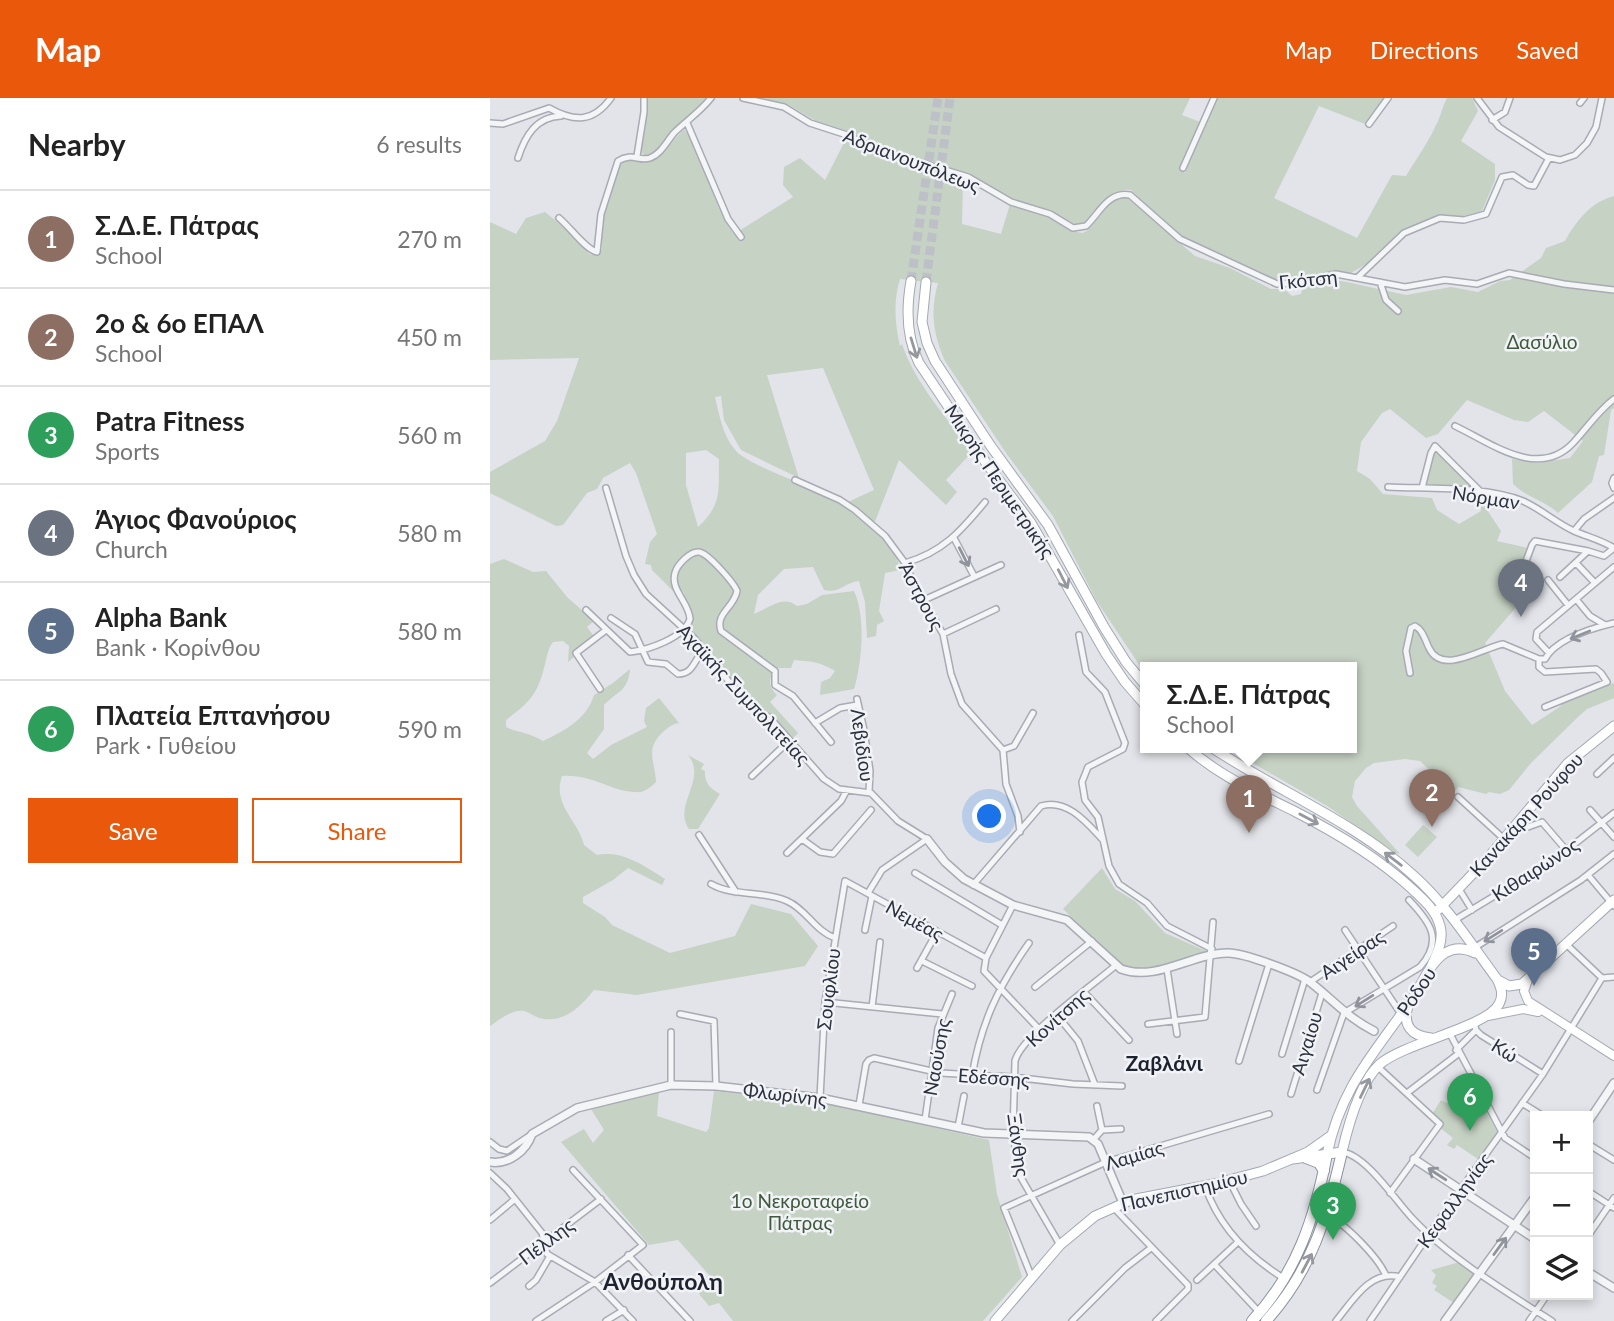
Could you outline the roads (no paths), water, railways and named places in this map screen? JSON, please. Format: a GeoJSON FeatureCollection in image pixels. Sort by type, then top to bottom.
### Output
{"type":"FeatureCollection","features":[{"type":"Feature","properties":{"kind":"highway"},"geometry":{"type":"LineString","coordinates":[[1252,1321],[1265,1319],[1300,1275],[1326,1215],[1342,1152]]}},
{"type":"Feature","properties":{"kind":"highway"},"geometry":{"type":"LineString","coordinates":[[1265,1319],[1305,1239],[1327,1154]]}},
{"type":"Feature","properties":{"kind":"highway"},"geometry":{"type":"LineString","coordinates":[[1306,1158],[1319,1163],[1324,1171]]}},
{"type":"Feature","properties":{"kind":"main road","name":"Μικρής Περιμετρικής"},"geometry":{"type":"LineString","coordinates":[[911,281],[908,324],[919,363],[984,460],[1031,523],[1106,654],[1140,699]]}},
{"type":"Feature","properties":{"kind":"main road","name":"Μικρής Περιμετρικής"},"geometry":{"type":"LineString","coordinates":[[926,282],[922,323],[935,361],[990,445],[1048,525],[1104,627],[1140,680]]}},
{"type":"Feature","properties":{"kind":"main road","name":"Κανακάρη Ρούφου"},"geometry":{"type":"LineString","coordinates":[[1435,914],[1504,839],[1568,763],[1613,727]]}},
{"type":"Feature","properties":{"kind":"main road"},"geometry":{"type":"LineString","coordinates":[[1195,753],[1226,776],[1314,821],[1373,857],[1411,888],[1435,914],[1453,921],[1497,979],[1502,990],[1501,1002],[1475,1026],[1449,1032],[1390,1057],[1377,1066],[1353,1114],[1342,1152]]}},
{"type":"Feature","properties":{"kind":"main road"},"geometry":{"type":"LineString","coordinates":[[1221,753],[1338,821],[1414,876],[1440,925],[1441,936],[1431,967]]}},
{"type":"Feature","properties":{"kind":"main road"},"geometry":{"type":"LineString","coordinates":[[1497,979],[1512,986],[1528,980],[1613,903]]}},
{"type":"Feature","properties":{"kind":"main road","name":"Ρόδου"},"geometry":{"type":"LineString","coordinates":[[1366,1061],[1431,967],[1444,954],[1457,948],[1471,951],[1480,957]]}},
{"type":"Feature","properties":{"kind":"main road"},"geometry":{"type":"LineString","coordinates":[[1528,980],[1524,991],[1528,1001],[1614,1056]]}},
{"type":"Feature","properties":{"kind":"main road"},"geometry":{"type":"LineString","coordinates":[[1412,998],[1406,1013],[1408,1027],[1419,1036],[1436,1038]]}},
{"type":"Feature","properties":{"kind":"main road"},"geometry":{"type":"LineString","coordinates":[[1488,1016],[1526,1009],[1550,1017]]}},
{"type":"Feature","properties":{"kind":"main road"},"geometry":{"type":"LineString","coordinates":[[1327,1154],[1344,1100],[1366,1061]]}},
{"type":"Feature","properties":{"kind":"main road","name":"Πανεπιστημίου"},"geometry":{"type":"LineString","coordinates":[[995,1321],[1060,1245],[1080,1227],[1113,1207],[1263,1171],[1318,1146],[1332,1135]]}},
{"type":"Feature","properties":{"kind":"main road","name":"Πανεπιστημίου"},"geometry":{"type":"LineString","coordinates":[[1293,1159],[1342,1152]]}},
{"type":"Feature","properties":{"kind":"street"},"geometry":{"type":"LineString","coordinates":[[518,158],[528,135],[537,124],[549,117],[587,118],[611,98]]}},
{"type":"Feature","properties":{"kind":"street"},"geometry":{"type":"LineString","coordinates":[[638,156],[644,98]]}},
{"type":"Feature","properties":{"kind":"street"},"geometry":{"type":"LineString","coordinates":[[559,218],[588,249],[597,252],[601,214],[617,162],[626,157],[638,156],[646,159],[654,156],[711,98]]}},
{"type":"Feature","properties":{"kind":"street","name":"Αδριανουπόλεως"},"geometry":{"type":"LineString","coordinates":[[743,98],[784,107],[810,123],[837,131],[876,149],[968,177],[1015,204],[1048,213],[1078,229]]}},
{"type":"Feature","properties":{"kind":"street"},"geometry":{"type":"LineString","coordinates":[[1183,168],[1213,98]]}},
{"type":"Feature","properties":{"kind":"street"},"geometry":{"type":"LineString","coordinates":[[1369,124],[1388,98]]}},
{"type":"Feature","properties":{"kind":"street"},"geometry":{"type":"LineString","coordinates":[[1478,98],[1499,127],[1549,158],[1564,159],[1582,150],[1596,127],[1602,98]]}},
{"type":"Feature","properties":{"kind":"street"},"geometry":{"type":"LineString","coordinates":[[1492,120],[1505,112],[1510,98]]}},
{"type":"Feature","properties":{"kind":"street"},"geometry":{"type":"LineString","coordinates":[[490,123],[503,124],[549,108],[564,116]]}},
{"type":"Feature","properties":{"kind":"street"},"geometry":{"type":"LineString","coordinates":[[687,123],[728,219],[741,237]]}},
{"type":"Feature","properties":{"kind":"street"},"geometry":{"type":"LineString","coordinates":[[1359,277],[1404,233],[1440,218],[1464,220],[1486,214],[1502,177],[1513,175],[1534,186],[1549,158]]}},
{"type":"Feature","properties":{"kind":"street","name":"Γκότση"},"geometry":{"type":"LineString","coordinates":[[1078,229],[1088,225],[1112,198],[1118,194],[1127,194],[1180,239],[1270,283],[1290,284],[1336,274],[1405,287],[1445,280],[1477,284],[1509,273],[1564,284],[1614,289]]}},
{"type":"Feature","properties":{"kind":"street"},"geometry":{"type":"LineString","coordinates":[[1380,282],[1385,300],[1398,311]]}},
{"type":"Feature","properties":{"kind":"street"},"geometry":{"type":"LineString","coordinates":[[1455,426],[1516,457],[1547,459],[1560,454],[1571,445],[1614,399]]}},
{"type":"Feature","properties":{"kind":"street"},"geometry":{"type":"LineString","coordinates":[[1422,488],[1435,446],[1481,492]]}},
{"type":"Feature","properties":{"kind":"street"},"geometry":{"type":"LineString","coordinates":[[1614,478],[1614,488]]}},
{"type":"Feature","properties":{"kind":"street","name":"Άστρους"},"geometry":{"type":"LineString","coordinates":[[795,480],[830,495],[855,510],[891,542],[943,634],[951,674],[962,704],[1003,750]]}},
{"type":"Feature","properties":{"kind":"street","name":"Αχαϊκής Συμπολιτείας"},"geometry":{"type":"LineString","coordinates":[[606,488],[626,556],[646,594],[704,650],[743,699],[770,718],[824,779],[835,787],[869,792]]}},
{"type":"Feature","properties":{"kind":"street","name":"Νόρμαν"},"geometry":{"type":"LineString","coordinates":[[1388,488],[1481,492],[1524,502],[1574,531],[1601,540],[1614,548]]}},
{"type":"Feature","properties":{"kind":"street"},"geometry":{"type":"LineString","coordinates":[[1574,531],[1584,519],[1614,498]]}},
{"type":"Feature","properties":{"kind":"street"},"geometry":{"type":"LineString","coordinates":[[905,563],[932,552],[954,538],[985,502]]}},
{"type":"Feature","properties":{"kind":"street"},"geometry":{"type":"LineString","coordinates":[[954,538],[974,576]]}},
{"type":"Feature","properties":{"kind":"street"},"geometry":{"type":"LineString","coordinates":[[1522,572],[1535,541],[1604,556],[1614,548]]}},
{"type":"Feature","properties":{"kind":"street"},"geometry":{"type":"LineString","coordinates":[[1560,577],[1588,551]]}},
{"type":"Feature","properties":{"kind":"street"},"geometry":{"type":"LineString","coordinates":[[586,610],[631,653],[684,630],[689,622],[689,614],[681,595],[676,591],[674,576],[684,560],[691,554],[700,552],[728,576],[737,591],[734,600],[720,617],[720,630],[775,671],[775,685],[793,696],[831,742]]}},
{"type":"Feature","properties":{"kind":"street"},"geometry":{"type":"LineString","coordinates":[[1576,563],[1595,583]]}},
{"type":"Feature","properties":{"kind":"street"},"geometry":{"type":"LineString","coordinates":[[924,600],[1001,565]]}},
{"type":"Feature","properties":{"kind":"street"},"geometry":{"type":"LineString","coordinates":[[1549,653],[1536,639],[1535,634],[1614,567]]}},
{"type":"Feature","properties":{"kind":"street"},"geometry":{"type":"LineString","coordinates":[[1548,580],[1568,605]]}},
{"type":"Feature","properties":{"kind":"street"},"geometry":{"type":"LineString","coordinates":[[1576,599],[1590,616],[1605,625]]}},
{"type":"Feature","properties":{"kind":"street"},"geometry":{"type":"LineString","coordinates":[[943,634],[996,609]]}},
{"type":"Feature","properties":{"kind":"street"},"geometry":{"type":"LineString","coordinates":[[611,618],[635,634],[648,662],[666,664],[674,673],[681,675],[693,668],[704,650]]}},
{"type":"Feature","properties":{"kind":"street"},"geometry":{"type":"LineString","coordinates":[[1410,673],[1406,651],[1411,628],[1415,626],[1420,629],[1433,655],[1445,662],[1503,643],[1539,659],[1545,659],[1563,642],[1614,623]]}},
{"type":"Feature","properties":{"kind":"street"},"geometry":{"type":"LineString","coordinates":[[600,689],[576,653],[606,630]]}},
{"type":"Feature","properties":{"kind":"street"},"geometry":{"type":"LineString","coordinates":[[1079,635],[1087,674],[1105,692],[1125,743],[1123,749],[1088,767],[1083,776],[1083,796],[1098,817],[1107,862],[1119,884],[1147,903],[1167,926],[1212,952],[1234,954],[1269,964],[1308,980],[1344,1013],[1374,1031],[1393,1025]]}},
{"type":"Feature","properties":{"kind":"street"},"geometry":{"type":"LineString","coordinates":[[1539,659],[1539,667],[1545,672],[1595,669],[1611,681],[1545,707]]}},
{"type":"Feature","properties":{"kind":"street","name":"Λεβιδίου"},"geometry":{"type":"LineString","coordinates":[[816,723],[840,708],[857,702],[869,760],[869,792]]}},
{"type":"Feature","properties":{"kind":"street"},"geometry":{"type":"LineString","coordinates":[[1020,832],[1018,816],[1006,783],[1003,750],[1014,746],[1033,713]]}},
{"type":"Feature","properties":{"kind":"street"},"geometry":{"type":"LineString","coordinates":[[752,776],[789,741]]}},
{"type":"Feature","properties":{"kind":"street"},"geometry":{"type":"LineString","coordinates":[[1597,774],[1614,758]]}},
{"type":"Feature","properties":{"kind":"street"},"geometry":{"type":"LineString","coordinates":[[787,853],[841,801],[847,790]]}},
{"type":"Feature","properties":{"kind":"street"},"geometry":{"type":"LineString","coordinates":[[869,792],[898,821],[927,839],[945,863],[973,885],[1013,905],[1067,920],[1092,941],[1115,966],[1129,972],[1167,969],[1212,952]]}},
{"type":"Feature","properties":{"kind":"street"},"geometry":{"type":"LineString","coordinates":[[1458,797],[1504,839]]}},
{"type":"Feature","properties":{"kind":"street"},"geometry":{"type":"LineString","coordinates":[[973,885],[1041,806],[1048,804],[1076,812],[1102,839]]}},
{"type":"Feature","properties":{"kind":"street"},"geometry":{"type":"LineString","coordinates":[[802,839],[824,854],[833,854],[871,810]]}},
{"type":"Feature","properties":{"kind":"street"},"geometry":{"type":"LineString","coordinates":[[1590,810],[1614,837]]}},
{"type":"Feature","properties":{"kind":"street","name":"Κιθαιρώνος"},"geometry":{"type":"LineString","coordinates":[[1453,921],[1567,851],[1614,814]]}},
{"type":"Feature","properties":{"kind":"street"},"geometry":{"type":"LineString","coordinates":[[1514,827],[1528,827],[1542,822],[1567,851]]}},
{"type":"Feature","properties":{"kind":"street"},"geometry":{"type":"LineString","coordinates":[[699,835],[736,892]]}},
{"type":"Feature","properties":{"kind":"street"},"geometry":{"type":"LineString","coordinates":[[864,930],[870,895],[885,868],[927,839]]}},
{"type":"Feature","properties":{"kind":"street"},"geometry":{"type":"LineString","coordinates":[[1474,948],[1588,875],[1614,854]]}},
{"type":"Feature","properties":{"kind":"street"},"geometry":{"type":"LineString","coordinates":[[915,873],[1002,925]]}},
{"type":"Feature","properties":{"kind":"street"},"geometry":{"type":"LineString","coordinates":[[1588,875],[1613,903]]}},
{"type":"Feature","properties":{"kind":"street","name":"Νεμέας"},"geometry":{"type":"LineString","coordinates":[[845,881],[986,958]]}},
{"type":"Feature","properties":{"kind":"street","name":"Σουφλίου"},"geometry":{"type":"LineString","coordinates":[[820,1098],[825,1002],[845,881]]}},
{"type":"Feature","properties":{"kind":"street"},"geometry":{"type":"LineString","coordinates":[[711,884],[729,892],[763,894],[788,902],[801,910],[825,933],[835,938]]}},
{"type":"Feature","properties":{"kind":"street"},"geometry":{"type":"LineString","coordinates":[[1459,888],[1472,910]]}},
{"type":"Feature","properties":{"kind":"street"},"geometry":{"type":"LineString","coordinates":[[1317,1090],[1344,1013],[1424,963],[1432,942],[1435,914],[1409,900]]}},
{"type":"Feature","properties":{"kind":"street"},"geometry":{"type":"LineString","coordinates":[[1013,905],[986,958],[985,973],[1039,1029]]}},
{"type":"Feature","properties":{"kind":"street"},"geometry":{"type":"LineString","coordinates":[[1148,1024],[1205,1017],[1213,922]]}},
{"type":"Feature","properties":{"kind":"street","name":"Αιγείρας"},"geometry":{"type":"LineString","coordinates":[[1308,980],[1393,926]]}},
{"type":"Feature","properties":{"kind":"street"},"geometry":{"type":"LineString","coordinates":[[1345,930],[1401,1014]]}},
{"type":"Feature","properties":{"kind":"street"},"geometry":{"type":"LineString","coordinates":[[917,968],[937,932]]}},
{"type":"Feature","properties":{"kind":"street"},"geometry":{"type":"LineString","coordinates":[[1035,987],[1092,941]]}},
{"type":"Feature","properties":{"kind":"street"},"geometry":{"type":"LineString","coordinates":[[872,1007],[880,942]]}},
{"type":"Feature","properties":{"kind":"street"},"geometry":{"type":"LineString","coordinates":[[972,1076],[985,1020],[1013,966],[1029,943]]}},
{"type":"Feature","properties":{"kind":"street"},"geometry":{"type":"LineString","coordinates":[[1566,944],[1602,978],[1614,977]]}},
{"type":"Feature","properties":{"kind":"street"},"geometry":{"type":"LineString","coordinates":[[922,961],[972,986]]}},
{"type":"Feature","properties":{"kind":"street"},"geometry":{"type":"LineString","coordinates":[[1239,1061],[1269,964]]}},
{"type":"Feature","properties":{"kind":"street","name":"Κονίτσης"},"geometry":{"type":"LineString","coordinates":[[1013,1077],[1017,1054],[1039,1029],[1115,966]]}},
{"type":"Feature","properties":{"kind":"street"},"geometry":{"type":"LineString","coordinates":[[1167,969],[1177,1034]]}},
{"type":"Feature","properties":{"kind":"street","name":"Κεφαλληνίας"},"geometry":{"type":"LineString","coordinates":[[1370,1321],[1543,1074],[1602,978]]}},
{"type":"Feature","properties":{"kind":"street"},"geometry":{"type":"LineString","coordinates":[[1282,1054],[1308,980]]}},
{"type":"Feature","properties":{"kind":"street"},"geometry":{"type":"LineString","coordinates":[[1084,992],[1129,1040]]}},
{"type":"Feature","properties":{"kind":"street","name":"Αιγαίου"},"geometry":{"type":"LineString","coordinates":[[1291,1094],[1322,993]]}},
{"type":"Feature","properties":{"kind":"street","name":"Ναούσης"},"geometry":{"type":"LineString","coordinates":[[925,1120],[938,1028],[952,995]]}},
{"type":"Feature","properties":{"kind":"street"},"geometry":{"type":"LineString","coordinates":[[825,1002],[942,1014]]}},
{"type":"Feature","properties":{"kind":"street"},"geometry":{"type":"LineString","coordinates":[[680,1014],[714,1021],[716,1086]]}},
{"type":"Feature","properties":{"kind":"street"},"geometry":{"type":"LineString","coordinates":[[1056,1014],[1078,1041],[1095,1085]]}},
{"type":"Feature","properties":{"kind":"street"},"geometry":{"type":"LineString","coordinates":[[1407,1093],[1457,1052],[1475,1026]]}},
{"type":"Feature","properties":{"kind":"street","name":"Κώ"},"geometry":{"type":"LineString","coordinates":[[1475,1026],[1543,1074]]}},
{"type":"Feature","properties":{"kind":"street"},"geometry":{"type":"LineString","coordinates":[[1366,1061],[1376,1042],[1374,1031]]}},
{"type":"Feature","properties":{"kind":"street"},"geometry":{"type":"LineString","coordinates":[[670,1032],[671,1086]]}},
{"type":"Feature","properties":{"kind":"street"},"geometry":{"type":"LineString","coordinates":[[1449,1032],[1457,1052],[1502,1134],[1506,1140],[1530,1155]]}},
{"type":"Feature","properties":{"kind":"street","name":"Εδέσσης"},"geometry":{"type":"LineString","coordinates":[[859,1105],[869,1060],[874,1058],[931,1072],[1122,1086]]}},
{"type":"Feature","properties":{"kind":"street"},"geometry":{"type":"LineString","coordinates":[[1377,1066],[1440,1124],[1390,1193]]}},
{"type":"Feature","properties":{"kind":"street","name":"Ξάνθης"},"geometry":{"type":"LineString","coordinates":[[1013,1077],[1013,1135],[1020,1178],[1060,1245]]}},
{"type":"Feature","properties":{"kind":"street"},"geometry":{"type":"LineString","coordinates":[[1456,1100],[1471,1078]]}},
{"type":"Feature","properties":{"kind":"street"},"geometry":{"type":"LineString","coordinates":[[1593,1114],[1614,1083]]}},
{"type":"Feature","properties":{"kind":"street","name":"Φλωρίνης"},"geometry":{"type":"LineString","coordinates":[[490,1142],[500,1150],[509,1151],[531,1134],[577,1108],[671,1086],[716,1086],[820,1098],[984,1133],[1094,1139]]}},
{"type":"Feature","properties":{"kind":"street"},"geometry":{"type":"LineString","coordinates":[[958,1127],[964,1096]]}},
{"type":"Feature","properties":{"kind":"street"},"geometry":{"type":"LineString","coordinates":[[1522,1104],[1534,1111]]}},
{"type":"Feature","properties":{"kind":"street"},"geometry":{"type":"LineString","coordinates":[[1097,1106],[1102,1130]]}},
{"type":"Feature","properties":{"kind":"street","name":"Λαμίας"},"geometry":{"type":"LineString","coordinates":[[1032,1278],[1004,1208],[1106,1162],[1269,1114]]}},
{"type":"Feature","properties":{"kind":"street"},"geometry":{"type":"LineString","coordinates":[[1121,1129],[1102,1130],[1094,1139],[1123,1203]]}},
{"type":"Feature","properties":{"kind":"street"},"geometry":{"type":"LineString","coordinates":[[490,1162],[512,1159],[531,1134]]}},
{"type":"Feature","properties":{"kind":"street"},"geometry":{"type":"LineString","coordinates":[[1593,1147],[1614,1160]]}},
{"type":"Feature","properties":{"kind":"street"},"geometry":{"type":"LineString","coordinates":[[1342,1152],[1349,1153],[1362,1163],[1429,1234],[1552,1321]]}},
{"type":"Feature","properties":{"kind":"street"},"geometry":{"type":"LineString","coordinates":[[1414,1159],[1532,1237]]}},
{"type":"Feature","properties":{"kind":"street"},"geometry":{"type":"LineString","coordinates":[[536,1321],[595,1282],[643,1245],[573,1170]]}},
{"type":"Feature","properties":{"kind":"street"},"geometry":{"type":"LineString","coordinates":[[490,1173],[516,1199],[545,1241],[545,1250],[550,1256],[595,1282],[633,1321]]}},
{"type":"Feature","properties":{"kind":"street"},"geometry":{"type":"LineString","coordinates":[[1229,1180],[1256,1226]]}},
{"type":"Feature","properties":{"kind":"street"},"geometry":{"type":"LineString","coordinates":[[1205,1186],[1217,1213],[1238,1242],[1285,1279]]}},
{"type":"Feature","properties":{"kind":"street"},"geometry":{"type":"LineString","coordinates":[[1593,1194],[1612,1206]]}},
{"type":"Feature","properties":{"kind":"street"},"geometry":{"type":"LineString","coordinates":[[1593,1230],[1612,1206],[1614,1198]]}},
{"type":"Feature","properties":{"kind":"street"},"geometry":{"type":"LineString","coordinates":[[490,1220],[516,1199]]}},
{"type":"Feature","properties":{"kind":"street","name":"Πέλλης"},"geometry":{"type":"LineString","coordinates":[[490,1283],[601,1199]]}},
{"type":"Feature","properties":{"kind":"street"},"geometry":{"type":"LineString","coordinates":[[1445,1321],[1530,1204]]}},
{"type":"Feature","properties":{"kind":"street"},"geometry":{"type":"LineString","coordinates":[[1113,1207],[1188,1289],[1156,1321]]}},
{"type":"Feature","properties":{"kind":"street"},"geometry":{"type":"LineString","coordinates":[[1326,1215],[1345,1228],[1380,1264],[1386,1276]]}},
{"type":"Feature","properties":{"kind":"street"},"geometry":{"type":"LineString","coordinates":[[1197,1280],[1238,1242]]}},
{"type":"Feature","properties":{"kind":"street"},"geometry":{"type":"LineString","coordinates":[[1072,1321],[1125,1268],[1151,1248]]}},
{"type":"Feature","properties":{"kind":"street"},"geometry":{"type":"LineString","coordinates":[[628,1255],[690,1321]]}},
{"type":"Feature","properties":{"kind":"street"},"geometry":{"type":"LineString","coordinates":[[529,1286],[536,1280],[550,1256]]}},
{"type":"Feature","properties":{"kind":"street"},"geometry":{"type":"LineString","coordinates":[[1214,1265],[1265,1319]]}},
{"type":"Feature","properties":{"kind":"street"},"geometry":{"type":"LineString","coordinates":[[1593,1275],[1614,1289]]}},
{"type":"Feature","properties":{"kind":"street"},"geometry":{"type":"LineString","coordinates":[[1336,1321],[1364,1287],[1386,1276],[1400,1277]]}},
{"type":"Feature","properties":{"kind":"street"},"geometry":{"type":"LineString","coordinates":[[1529,1321],[1544,1300]]}},
{"type":"Feature","properties":{"kind":"street"},"geometry":{"type":"LineString","coordinates":[[606,1321],[624,1310]]}},
{"type":"Feature","properties":{"kind":"tunnel"},"geometry":{"type":"LineString","coordinates":[[911,281],[938,98]]}},
{"type":"Feature","properties":{"kind":"tunnel"},"geometry":{"type":"LineString","coordinates":[[926,282],[950,98]]}},
{"type":"Feature","properties":{"kind":"place","name":"Άγιος Φανούριος"},"geometry":{"type":"Point","coordinates":[1521,617]}},
{"type":"Feature","properties":{"kind":"place","name":"2ο & 6ο ΕΠΑΛ"},"geometry":{"type":"Point","coordinates":[1432,827]}},
{"type":"Feature","properties":{"kind":"place","name":"Σ.Δ.Ε. Πάτρας"},"geometry":{"type":"Point","coordinates":[1249,833]}},
{"type":"Feature","properties":{"kind":"place","name":"Alpha Bank"},"geometry":{"type":"Point","coordinates":[1534,986]}},
{"type":"Feature","properties":{"kind":"place","name":"Πλατεία Επτανήσου"},"geometry":{"type":"Point","coordinates":[1470,1131]}},
{"type":"Feature","properties":{"kind":"place","name":"Patra Fitness"},"geometry":{"type":"Point","coordinates":[1333,1240]}},
{"type":"Feature","properties":{"kind":"district","name":"Ζαβλάνι"},"geometry":{"type":"Point","coordinates":[1164,1062]}},
{"type":"Feature","properties":{"kind":"district","name":"Ανθούπολη"},"geometry":{"type":"Point","coordinates":[663,1281]}},
{"type":"Feature","properties":{"kind":"park label","name":"Δασύλιο"},"geometry":{"type":"Point","coordinates":[1542,341]}},
{"type":"Feature","properties":{"kind":"park label","name":"1o Νεκροταφείο Πάτρας"},"geometry":{"type":"Point","coordinates":[800,1211]}}]}
